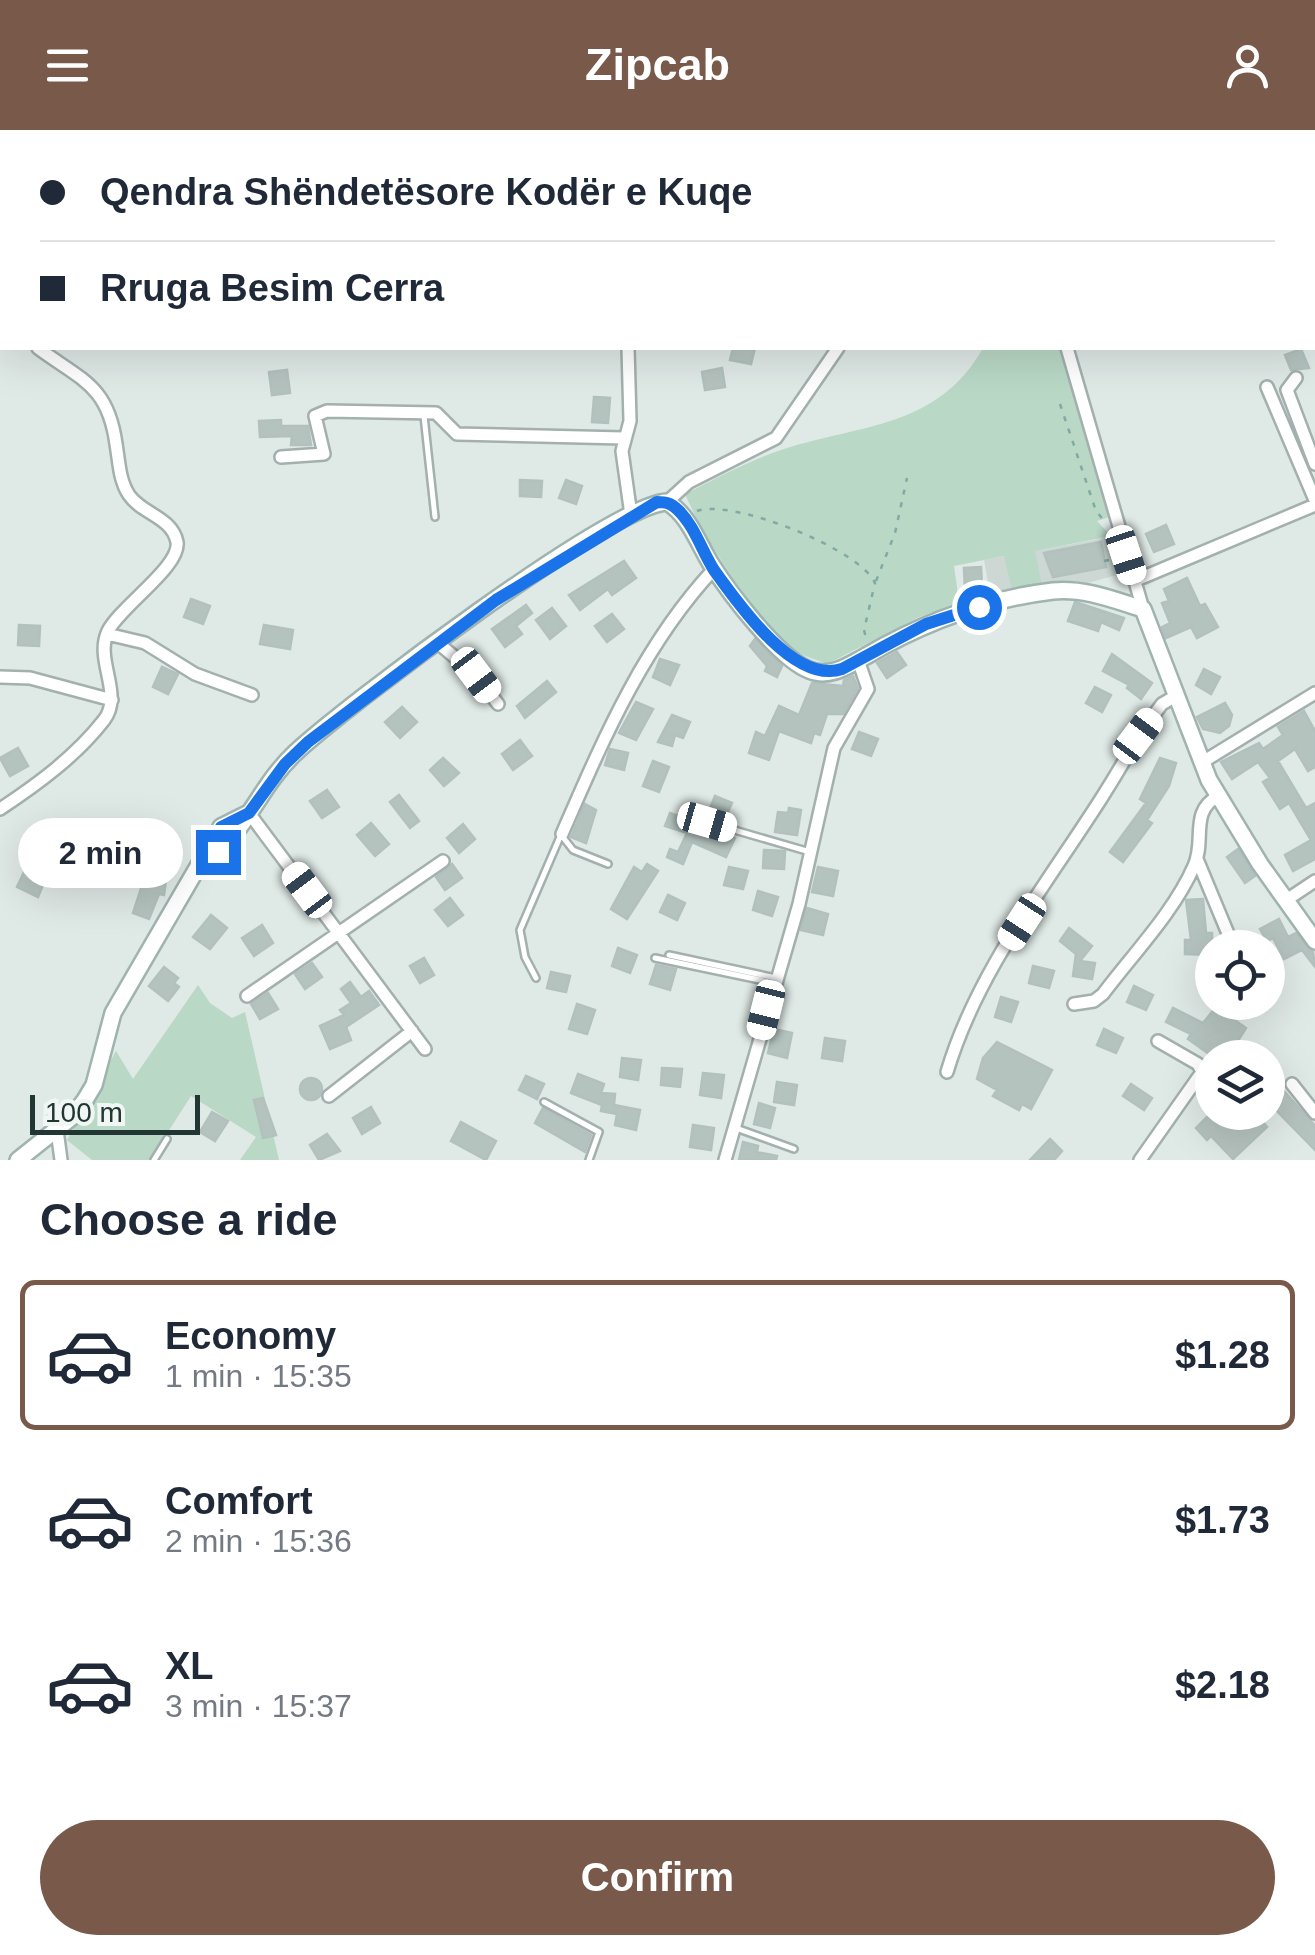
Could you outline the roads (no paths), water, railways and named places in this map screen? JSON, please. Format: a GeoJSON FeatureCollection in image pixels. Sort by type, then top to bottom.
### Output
{"type":"FeatureCollection","features":[{"type":"Feature","properties":{"kind":"street"},"geometry":{"type":"LineString","coordinates":[[0,810],[72,753],[106,718],[112,700],[105,664],[106,634],[119,614],[172,561],[178,545],[171,528],[128,494],[113,424],[98,392],[41,350]]}},
{"type":"Feature","properties":{"kind":"street"},"geometry":{"type":"LineString","coordinates":[[628,350],[630,421],[623,438],[622,474],[631,515]]}},
{"type":"Feature","properties":{"kind":"street"},"geometry":{"type":"LineString","coordinates":[[18,1160],[72,1117],[94,1084],[112,1013],[203,862],[242,830],[249,813],[296,752],[552,562],[631,515],[667,502],[688,482],[776,438],[837,350]]}},
{"type":"Feature","properties":{"kind":"street"},"geometry":{"type":"LineString","coordinates":[[1068,350],[1118,534],[1200,763],[1315,941]]}},
{"type":"Feature","properties":{"kind":"street"},"geometry":{"type":"LineString","coordinates":[[1296,378],[1287,390],[1315,464]]}},
{"type":"Feature","properties":{"kind":"street"},"geometry":{"type":"LineString","coordinates":[[1134,581],[1315,503],[1267,387]]}},
{"type":"Feature","properties":{"kind":"street"},"geometry":{"type":"LineString","coordinates":[[280,457],[324,454],[314,422],[319,412],[442,415],[457,434],[623,438]]}},
{"type":"Feature","properties":{"kind":"street"},"geometry":{"type":"LineString","coordinates":[[667,502],[684,518],[714,570],[799,664],[830,673],[951,614],[1052,591],[1087,592],[1143,609]]}},
{"type":"Feature","properties":{"kind":"street"},"geometry":{"type":"LineString","coordinates":[[562,834],[633,682],[663,634],[714,570]]}},
{"type":"Feature","properties":{"kind":"street"},"geometry":{"type":"LineString","coordinates":[[106,634],[145,644],[195,674],[252,695]]}},
{"type":"Feature","properties":{"kind":"street"},"geometry":{"type":"LineString","coordinates":[[438,643],[476,675],[498,704]]}},
{"type":"Feature","properties":{"kind":"street"},"geometry":{"type":"LineString","coordinates":[[725,1160],[812,852],[834,748],[868,689],[864,656]]}},
{"type":"Feature","properties":{"kind":"street"},"geometry":{"type":"LineString","coordinates":[[0,676],[30,678],[112,700]]}},
{"type":"Feature","properties":{"kind":"street"},"geometry":{"type":"LineString","coordinates":[[1200,763],[1315,694]]}},
{"type":"Feature","properties":{"kind":"street"},"geometry":{"type":"LineString","coordinates":[[947,1072],[966,1020],[1002,953],[1138,736],[1162,704],[1174,697]]}},
{"type":"Feature","properties":{"kind":"street"},"geometry":{"type":"LineString","coordinates":[[1218,796],[1200,814],[1196,859],[1226,930]]}},
{"type":"Feature","properties":{"kind":"street"},"geometry":{"type":"LineString","coordinates":[[249,813],[425,1049]]}},
{"type":"Feature","properties":{"kind":"street"},"geometry":{"type":"LineString","coordinates":[[1074,1004],[1094,1001],[1103,994],[1196,859]]}},
{"type":"Feature","properties":{"kind":"street"},"geometry":{"type":"LineString","coordinates":[[246,996],[442,862]]}},
{"type":"Feature","properties":{"kind":"street"},"geometry":{"type":"LineString","coordinates":[[1286,900],[1315,882]]}},
{"type":"Feature","properties":{"kind":"street"},"geometry":{"type":"LineString","coordinates":[[328,1096],[412,1032]]}},
{"type":"Feature","properties":{"kind":"street"},"geometry":{"type":"LineString","coordinates":[[1140,1160],[1202,1072],[1198,1064],[1158,1041]]}},
{"type":"Feature","properties":{"kind":"street"},"geometry":{"type":"LineString","coordinates":[[1292,1084],[1315,1113]]}},
{"type":"Feature","properties":{"kind":"street"},"geometry":{"type":"LineString","coordinates":[[56,1130],[61,1160]]}},
{"type":"Feature","properties":{"kind":"lane"},"geometry":{"type":"LineString","coordinates":[[424,413],[435,517]]}},
{"type":"Feature","properties":{"kind":"lane"},"geometry":{"type":"LineString","coordinates":[[707,822],[812,852]]}},
{"type":"Feature","properties":{"kind":"lane"},"geometry":{"type":"LineString","coordinates":[[562,834],[568,846],[608,864]]}},
{"type":"Feature","properties":{"kind":"lane"},"geometry":{"type":"LineString","coordinates":[[536,978],[525,957],[520,930],[562,834]]}},
{"type":"Feature","properties":{"kind":"lane"},"geometry":{"type":"LineString","coordinates":[[668,954],[775,980]]}},
{"type":"Feature","properties":{"kind":"lane"},"geometry":{"type":"LineString","coordinates":[[654,958],[775,980]]}},
{"type":"Feature","properties":{"kind":"lane"},"geometry":{"type":"LineString","coordinates":[[544,1102],[599,1132],[589,1160]]}},
{"type":"Feature","properties":{"kind":"lane"},"geometry":{"type":"LineString","coordinates":[[734,1128],[794,1149]]}},
{"type":"Feature","properties":{"kind":"lane"},"geometry":{"type":"LineString","coordinates":[[154,1160],[166,1139]]}}]}
